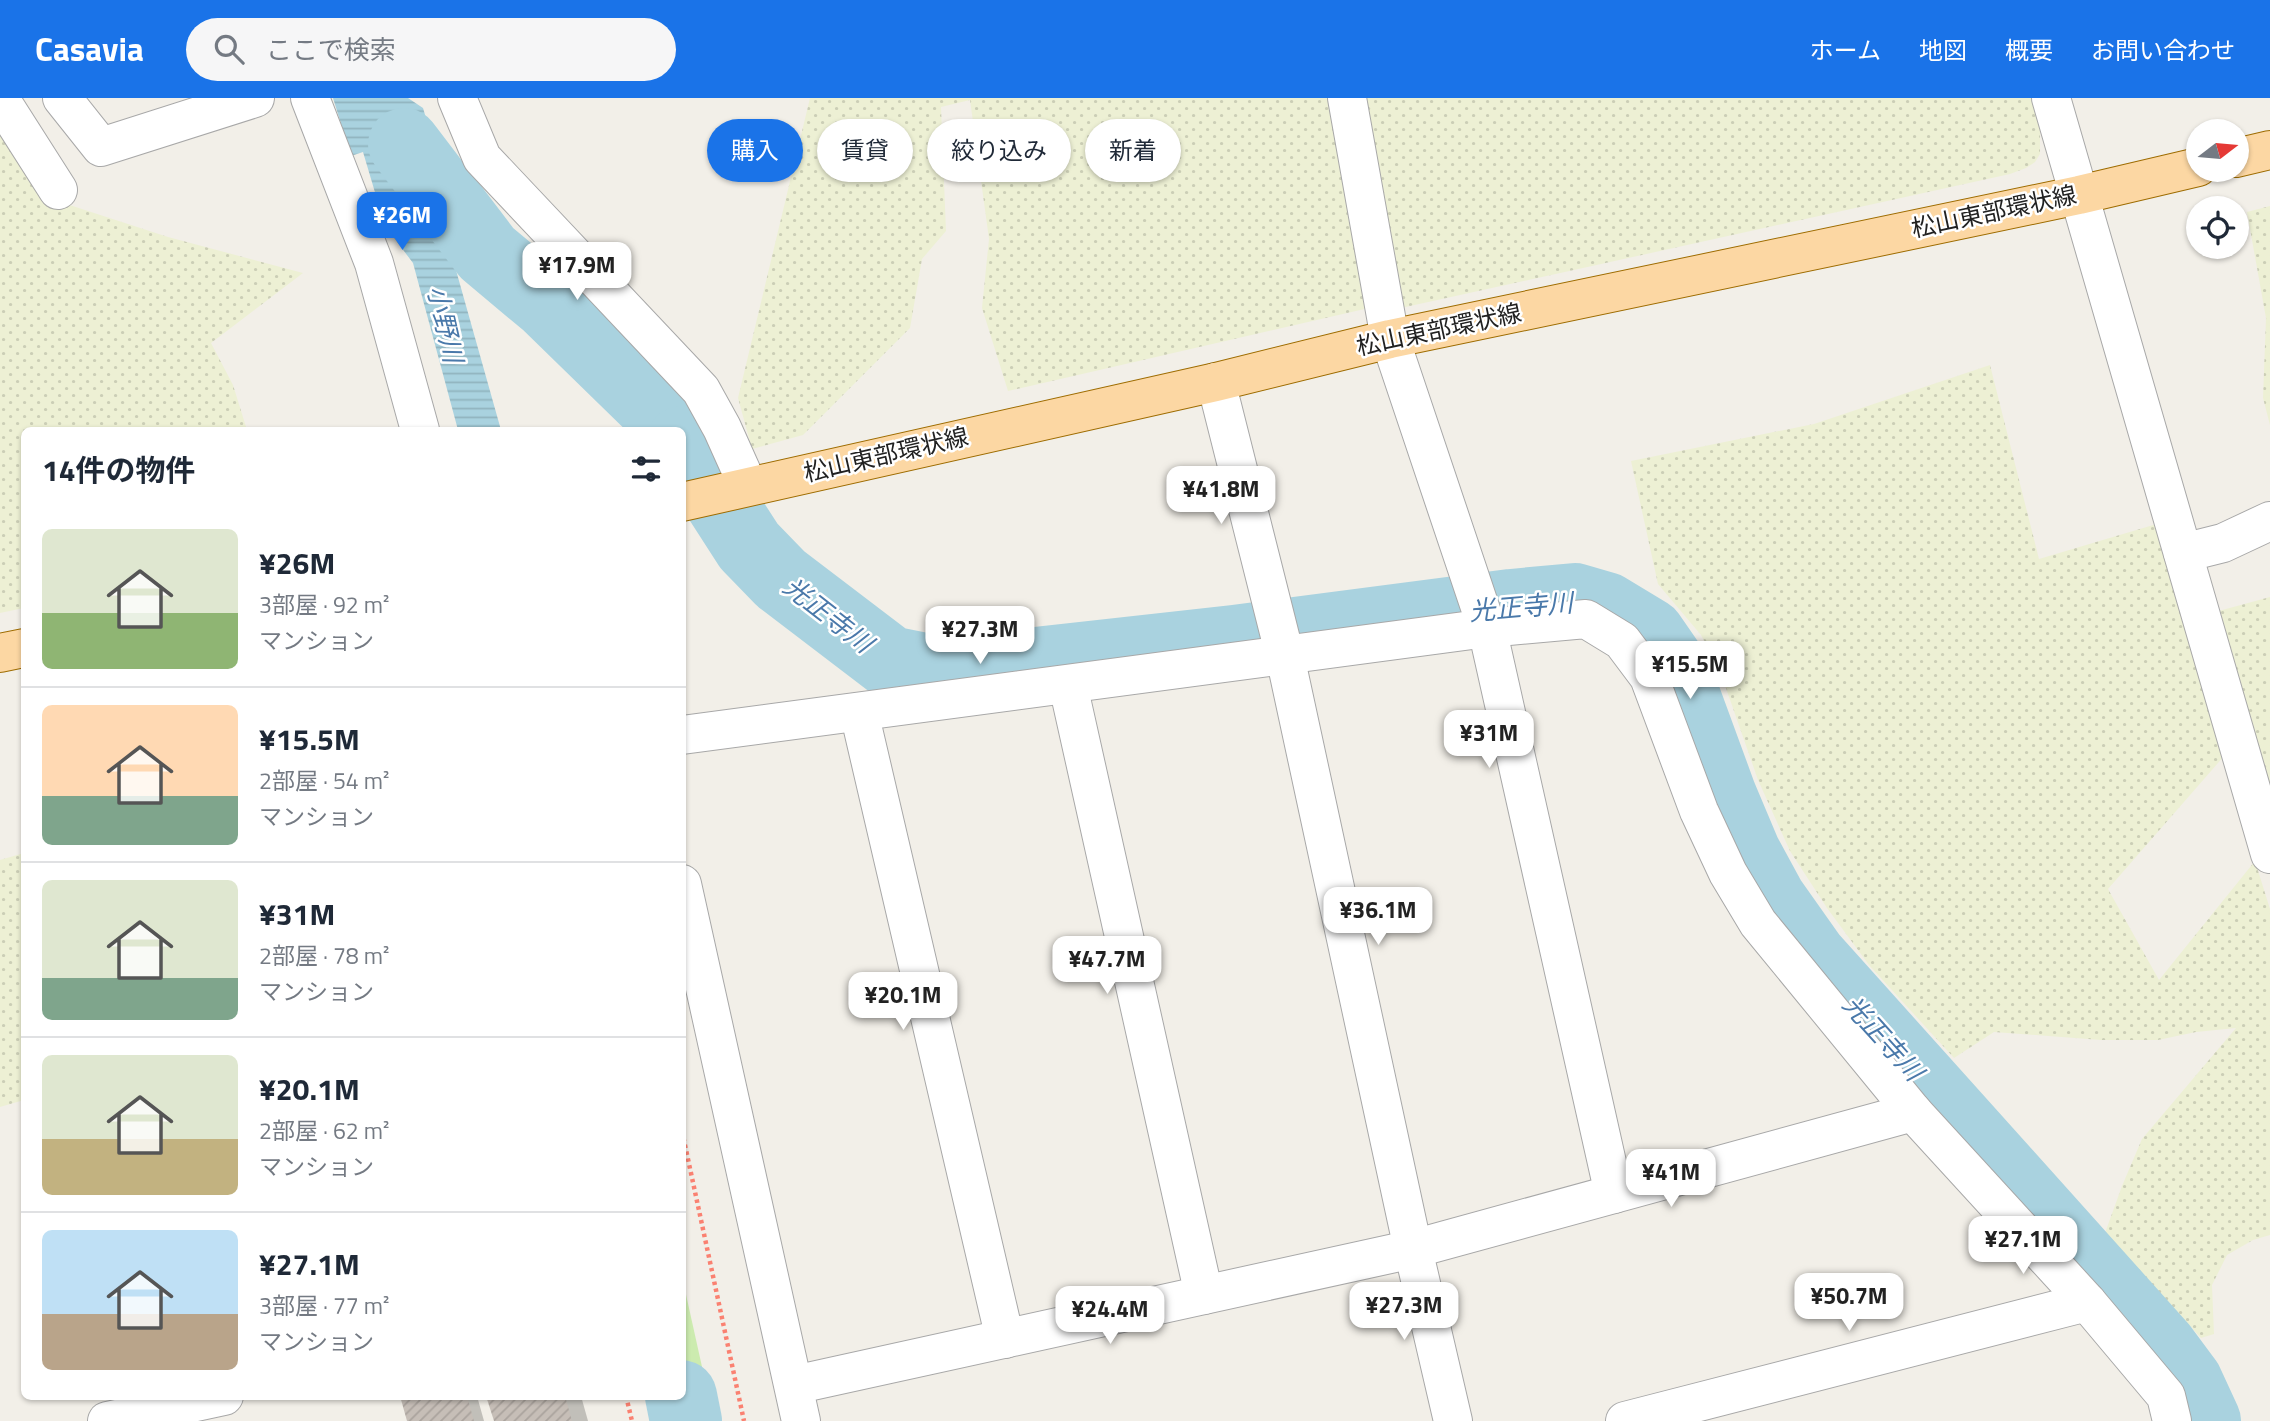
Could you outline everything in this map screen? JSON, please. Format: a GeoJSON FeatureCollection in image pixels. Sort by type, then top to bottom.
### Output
{"type":"FeatureCollection","features":[{"type":"Feature","properties":{"kind":"main road"},"geometry":{"type":"LineString","coordinates":[[2249,155],[2270,150]]}},
{"type":"Feature","properties":{"kind":"main road","name":"松山東部環状線"},"geometry":{"type":"LineString","coordinates":[[718,493],[1216,382],[1390,339],[2079,195],[2186,170]]}},
{"type":"Feature","properties":{"kind":"main road"},"geometry":{"type":"LineString","coordinates":[[0,653],[21,649]]}},
{"type":"Feature","properties":{"kind":"street"},"geometry":{"type":"LineString","coordinates":[[62,98],[102,147],[255,98]]}},
{"type":"Feature","properties":{"kind":"street"},"geometry":{"type":"LineString","coordinates":[[310,98],[374,262],[419,427]]}},
{"type":"Feature","properties":{"kind":"street"},"geometry":{"type":"LineString","coordinates":[[457,98],[482,158],[701,390],[722,428],[718,493]]}},
{"type":"Feature","properties":{"kind":"street"},"geometry":{"type":"LineString","coordinates":[[1347,98],[1390,339],[1487,628],[1615,1194]]}},
{"type":"Feature","properties":{"kind":"street"},"geometry":{"type":"LineString","coordinates":[[2051,98],[2270,854]]}},
{"type":"Feature","properties":{"kind":"street"},"geometry":{"type":"LineString","coordinates":[[0,99],[58,190]]}},
{"type":"Feature","properties":{"kind":"street"},"geometry":{"type":"LineString","coordinates":[[1216,382],[1285,656],[1413,1249],[1453,1421]]}},
{"type":"Feature","properties":{"kind":"street"},"geometry":{"type":"LineString","coordinates":[[2183,553],[2223,543],[2270,521]]}},
{"type":"Feature","properties":{"kind":"street"},"geometry":{"type":"LineString","coordinates":[[686,734],[1487,628],[1586,619],[1622,640],[1649,677],[1699,811],[1728,873],[1759,923],[1913,1112],[2087,1302],[2166,1396],[2172,1421]]}},
{"type":"Feature","properties":{"kind":"street"},"geometry":{"type":"LineString","coordinates":[[1068,685],[1204,1295]]}},
{"type":"Feature","properties":{"kind":"street"},"geometry":{"type":"LineString","coordinates":[[859,712],[1005,1339]]}},
{"type":"Feature","properties":{"kind":"street"},"geometry":{"type":"LineString","coordinates":[[686,902],[797,1403],[1005,1339],[1413,1249],[1913,1112]]}},
{"type":"Feature","properties":{"kind":"street"},"geometry":{"type":"LineString","coordinates":[[1625,1421],[1664,1416],[2087,1302]]}},
{"type":"Feature","properties":{"kind":"street"},"geometry":{"type":"LineString","coordinates":[[107,1421],[205,1400]]}},
{"type":"Feature","properties":{"kind":"path"},"geometry":{"type":"LineString","coordinates":[[686,1150],[744,1421]]}},
{"type":"Feature","properties":{"kind":"path"},"geometry":{"type":"LineString","coordinates":[[627,1400],[632,1421]]}},
{"type":"Feature","properties":{"kind":"green space"},"geometry":{"type":"Polygon","coordinates":[[[810,98],[1336,98],[1369,308],[1008,391],[982,308],[989,239],[981,182],[1071,182],[1071,119],[973,119],[970,100],[941,107],[941,119],[927,119],[927,182],[944,182],[946,231],[922,259],[910,328],[803,435],[752,449],[738,398],[790,182],[803,182],[803,127],[810,98]]]}},
{"type":"Feature","properties":{"kind":"green space"},"geometry":{"type":"Polygon","coordinates":[[[1359,98],[2031,98],[2040,128],[2040,154],[2035,162],[2026,168],[2010,174],[1401,308],[1359,98]]]}},
{"type":"Feature","properties":{"kind":"green space"},"geometry":{"type":"Polygon","coordinates":[[[0,122],[48,198],[168,237],[303,273],[211,343],[233,385],[246,427],[21,427],[21,609],[0,613],[0,122]]]}},
{"type":"Feature","properties":{"kind":"green space"},"geometry":{"type":"Polygon","coordinates":[[[2270,206],[2270,425],[2263,398],[2266,318],[2249,211],[2270,206]]]}},
{"type":"Feature","properties":{"kind":"green space"},"geometry":{"type":"Polygon","coordinates":[[[1990,365],[2039,559],[2160,523],[2225,755],[2108,889],[2159,980],[2255,861],[2270,909],[2270,1235],[2253,1240],[2227,1255],[2212,1285],[2214,1334],[2201,1338],[2105,1233],[2142,1139],[2236,1028],[2196,1032],[2158,1040],[2101,1040],[1994,1032],[1954,1058],[1869,965],[1790,851],[1758,780],[1720,671],[1701,635],[1658,584],[1631,461],[1814,424],[1990,365]]]}},
{"type":"Feature","properties":{"kind":"green space"},"geometry":{"type":"Polygon","coordinates":[[[2270,597],[2270,807],[2215,612],[2270,597]]]}},
{"type":"Feature","properties":{"kind":"green space"},"geometry":{"type":"Polygon","coordinates":[[[21,854],[21,1101],[0,1107],[0,860],[21,854]]]}},
{"type":"Feature","properties":{"kind":"green space"},"geometry":{"type":"Polygon","coordinates":[[[686,1295],[714,1421],[663,1421],[658,1400],[686,1400],[686,1295]]]}},
{"type":"Feature","properties":{"kind":"water"},"geometry":{"type":"Polygon","coordinates":[[[333,98],[408,98],[423,108],[438,158],[443,224],[500,427],[457,427],[413,263],[385,226],[363,152],[351,156],[333,98]]]}},
{"type":"Feature","properties":{"kind":"building"},"geometry":{"type":"Polygon","coordinates":[[[401,1400],[468,1400],[474,1421],[407,1421],[401,1400]]]}},
{"type":"Feature","properties":{"kind":"building"},"geometry":{"type":"Polygon","coordinates":[[[487,1400],[566,1400],[572,1421],[494,1421],[487,1400]]]}},
{"type":"Feature","properties":{"kind":"waterway","name":"光正寺川"},"geometry":{"type":"LineString","coordinates":[[404,144],[487,253],[548,304],[673,427]]}},
{"type":"Feature","properties":{"kind":"waterway","name":"光正寺川"},"geometry":{"type":"LineString","coordinates":[[686,448],[749,546],[781,579],[890,662],[925,669],[964,671],[1575,599],[1606,608],[1649,634],[1676,673],[1721,796],[1745,853],[1770,899],[1811,957],[2161,1347],[2187,1382],[2205,1421]]}},
{"type":"Feature","properties":{"kind":"waterway","name":"小野川"},"geometry":{"type":"LineString","coordinates":[[682,1400],[686,1421]]}}]}
